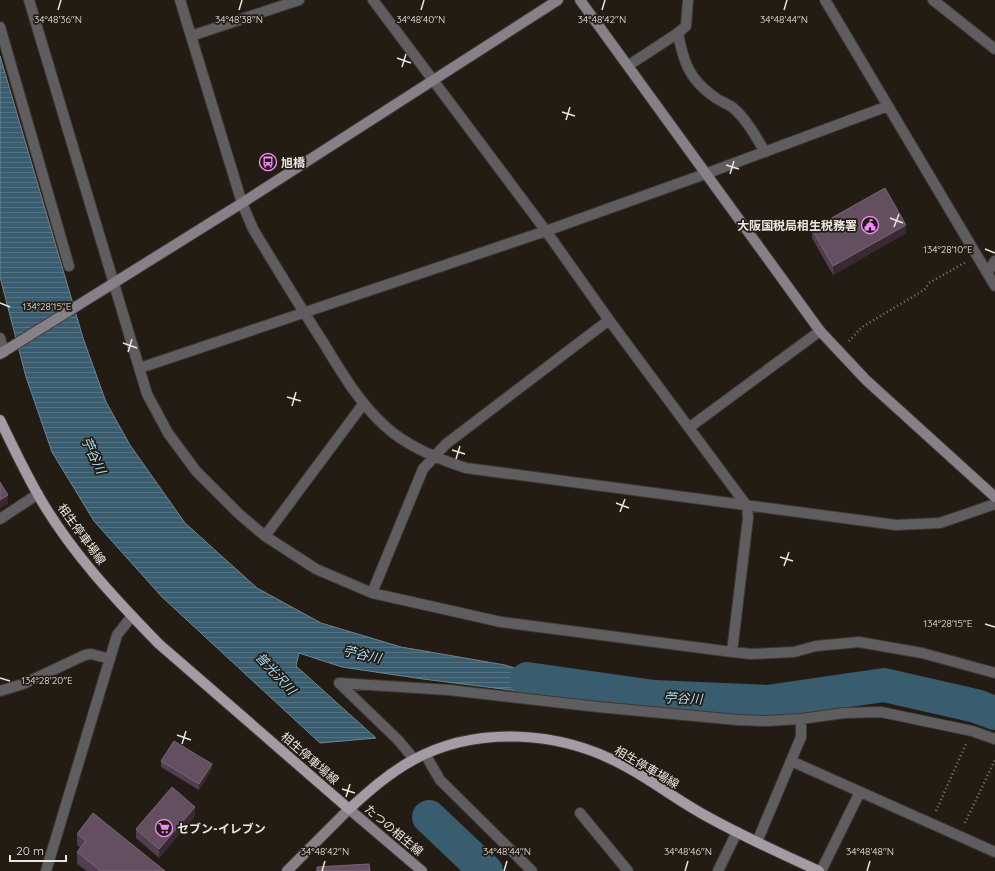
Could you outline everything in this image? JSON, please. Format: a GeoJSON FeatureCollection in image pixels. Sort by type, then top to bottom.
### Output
{"type":"FeatureCollection","features":[{"type":"Feature","properties":{"kind":"main road","name":"相生停車場線"},"geometry":{"type":"LineString","coordinates":[[0,420],[38,494],[70,542],[132,616],[159,644],[349,809],[374,787],[414,759],[440,748],[477,738],[517,736],[548,740],[588,750],[622,764],[706,817],[820,871]]}},
{"type":"Feature","properties":{"kind":"street"},"geometry":{"type":"LineString","coordinates":[[29,0],[147,394],[168,433],[196,471],[239,514],[265,536],[316,569],[372,593],[501,622],[751,654],[794,652],[816,646],[860,642],[922,653],[995,674]]}},
{"type":"Feature","properties":{"kind":"street"},"geometry":{"type":"LineString","coordinates":[[180,0],[242,203],[253,229],[342,374],[385,427],[406,442],[434,456],[466,468],[658,492],[747,506],[896,525],[940,523],[995,504]]}},
{"type":"Feature","properties":{"kind":"street"},"geometry":{"type":"LineString","coordinates":[[191,36],[299,0]]}},
{"type":"Feature","properties":{"kind":"street"},"geometry":{"type":"LineString","coordinates":[[373,0],[546,231],[609,320],[690,427],[747,506],[748,518],[732,652]]}},
{"type":"Feature","properties":{"kind":"street"},"geometry":{"type":"LineString","coordinates":[[0,338],[5,351],[242,203],[558,0]]}},
{"type":"Feature","properties":{"kind":"street"},"geometry":{"type":"LineString","coordinates":[[580,0],[820,331],[866,380],[995,497]]}},
{"type":"Feature","properties":{"kind":"street"},"geometry":{"type":"LineString","coordinates":[[628,65],[678,33],[686,26],[688,0]]}},
{"type":"Feature","properties":{"kind":"street"},"geometry":{"type":"LineString","coordinates":[[825,0],[995,286]]}},
{"type":"Feature","properties":{"kind":"street"},"geometry":{"type":"LineString","coordinates":[[933,0],[995,49]]}},
{"type":"Feature","properties":{"kind":"street"},"geometry":{"type":"LineString","coordinates":[[0,27],[69,266]]}},
{"type":"Feature","properties":{"kind":"street"},"geometry":{"type":"LineString","coordinates":[[678,33],[682,55],[692,78],[713,97],[733,108],[755,135],[765,152]]}},
{"type":"Feature","properties":{"kind":"street"},"geometry":{"type":"LineString","coordinates":[[140,368],[546,231],[888,106]]}},
{"type":"Feature","properties":{"kind":"street"},"geometry":{"type":"LineString","coordinates":[[988,273],[995,261]]}},
{"type":"Feature","properties":{"kind":"street"},"geometry":{"type":"LineString","coordinates":[[372,593],[423,469],[434,456],[446,444],[609,320]]}},
{"type":"Feature","properties":{"kind":"street"},"geometry":{"type":"LineString","coordinates":[[690,427],[820,331]]}},
{"type":"Feature","properties":{"kind":"street"},"geometry":{"type":"LineString","coordinates":[[265,536],[364,403]]}},
{"type":"Feature","properties":{"kind":"street"},"geometry":{"type":"LineString","coordinates":[[0,519],[38,494]]}},
{"type":"Feature","properties":{"kind":"street"},"geometry":{"type":"LineString","coordinates":[[46,871],[117,635],[132,616]]}},
{"type":"Feature","properties":{"kind":"street"},"geometry":{"type":"LineString","coordinates":[[0,691],[23,684],[85,655],[91,654],[110,659]]}},
{"type":"Feature","properties":{"kind":"street"},"geometry":{"type":"LineString","coordinates":[[414,759],[398,740],[339,683],[449,690],[689,717],[752,721],[801,719],[844,713],[881,712],[972,731],[995,739]]}},
{"type":"Feature","properties":{"kind":"street"},"geometry":{"type":"LineString","coordinates":[[757,842],[801,737],[801,719]]}},
{"type":"Feature","properties":{"kind":"street"},"geometry":{"type":"LineString","coordinates":[[425,754],[440,780],[532,871]]}},
{"type":"Feature","properties":{"kind":"street"},"geometry":{"type":"LineString","coordinates":[[791,761],[995,852]]}},
{"type":"Feature","properties":{"kind":"street"},"geometry":{"type":"LineString","coordinates":[[820,871],[860,792]]}},
{"type":"Feature","properties":{"kind":"street"},"geometry":{"type":"LineString","coordinates":[[287,871],[349,809]]}},
{"type":"Feature","properties":{"kind":"street","name":"たつの相生線"},"geometry":{"type":"LineString","coordinates":[[349,809],[422,871]]}},
{"type":"Feature","properties":{"kind":"street"},"geometry":{"type":"LineString","coordinates":[[580,813],[628,871]]}},
{"type":"Feature","properties":{"kind":"street"},"geometry":{"type":"LineString","coordinates":[[718,871],[737,832]]}},
{"type":"Feature","properties":{"kind":"path"},"geometry":{"type":"LineString","coordinates":[[842,355],[846,344],[862,327],[924,290],[929,283],[977,256]]}},
{"type":"Feature","properties":{"kind":"path"},"geometry":{"type":"LineString","coordinates":[[930,823],[972,731]]}},
{"type":"Feature","properties":{"kind":"path"},"geometry":{"type":"LineString","coordinates":[[959,836],[995,760]]}},
{"type":"Feature","properties":{"kind":"water"},"geometry":{"type":"Polygon","coordinates":[[[0,56],[83,338],[106,402],[130,445],[185,523],[257,588],[321,623],[401,647],[505,665],[616,699],[543,694],[423,679],[342,667],[299,653],[296,666],[376,738],[320,743],[162,597],[94,521],[52,452],[26,377],[0,277],[0,56]]]}},
{"type":"Feature","properties":{"kind":"building"},"geometry":{"type":"Polygon","coordinates":[[[885,188],[906,225],[833,266],[812,229],[885,188]]]}},
{"type":"Feature","properties":{"kind":"building"},"geometry":{"type":"Polygon","coordinates":[[[0,482],[8,495],[0,500],[0,482]]]}},
{"type":"Feature","properties":{"kind":"building"},"geometry":{"type":"Polygon","coordinates":[[[174,741],[212,764],[199,784],[161,761],[174,741]]]}},
{"type":"Feature","properties":{"kind":"building"},"geometry":{"type":"Polygon","coordinates":[[[172,787],[195,807],[159,849],[136,829],[172,787]]]}},
{"type":"Feature","properties":{"kind":"building"},"geometry":{"type":"Polygon","coordinates":[[[93,813],[165,871],[101,871],[77,852],[86,841],[77,834],[93,813]]]}},
{"type":"Feature","properties":{"kind":"building"},"geometry":{"type":"Polygon","coordinates":[[[369,864],[370,871],[317,871],[317,867],[369,864]]]}},
{"type":"Feature","properties":{"kind":"waterway","name":"苧谷川"},"geometry":{"type":"LineString","coordinates":[[527,679],[654,697],[767,702],[884,685],[976,706],[995,713]]}},
{"type":"Feature","properties":{"kind":"waterway","name":"普光沢川"},"geometry":{"type":"LineString","coordinates":[[429,817],[486,871]]}},
{"type":"Feature","properties":{"kind":"place","name":"旭橋"},"geometry":{"type":"Point","coordinates":[268,162]}},
{"type":"Feature","properties":{"kind":"place","name":"大阪国税局相生税務署"},"geometry":{"type":"Point","coordinates":[870,225]}},
{"type":"Feature","properties":{"kind":"place","name":"セブン-イレブン"},"geometry":{"type":"Point","coordinates":[164,828]}}]}
